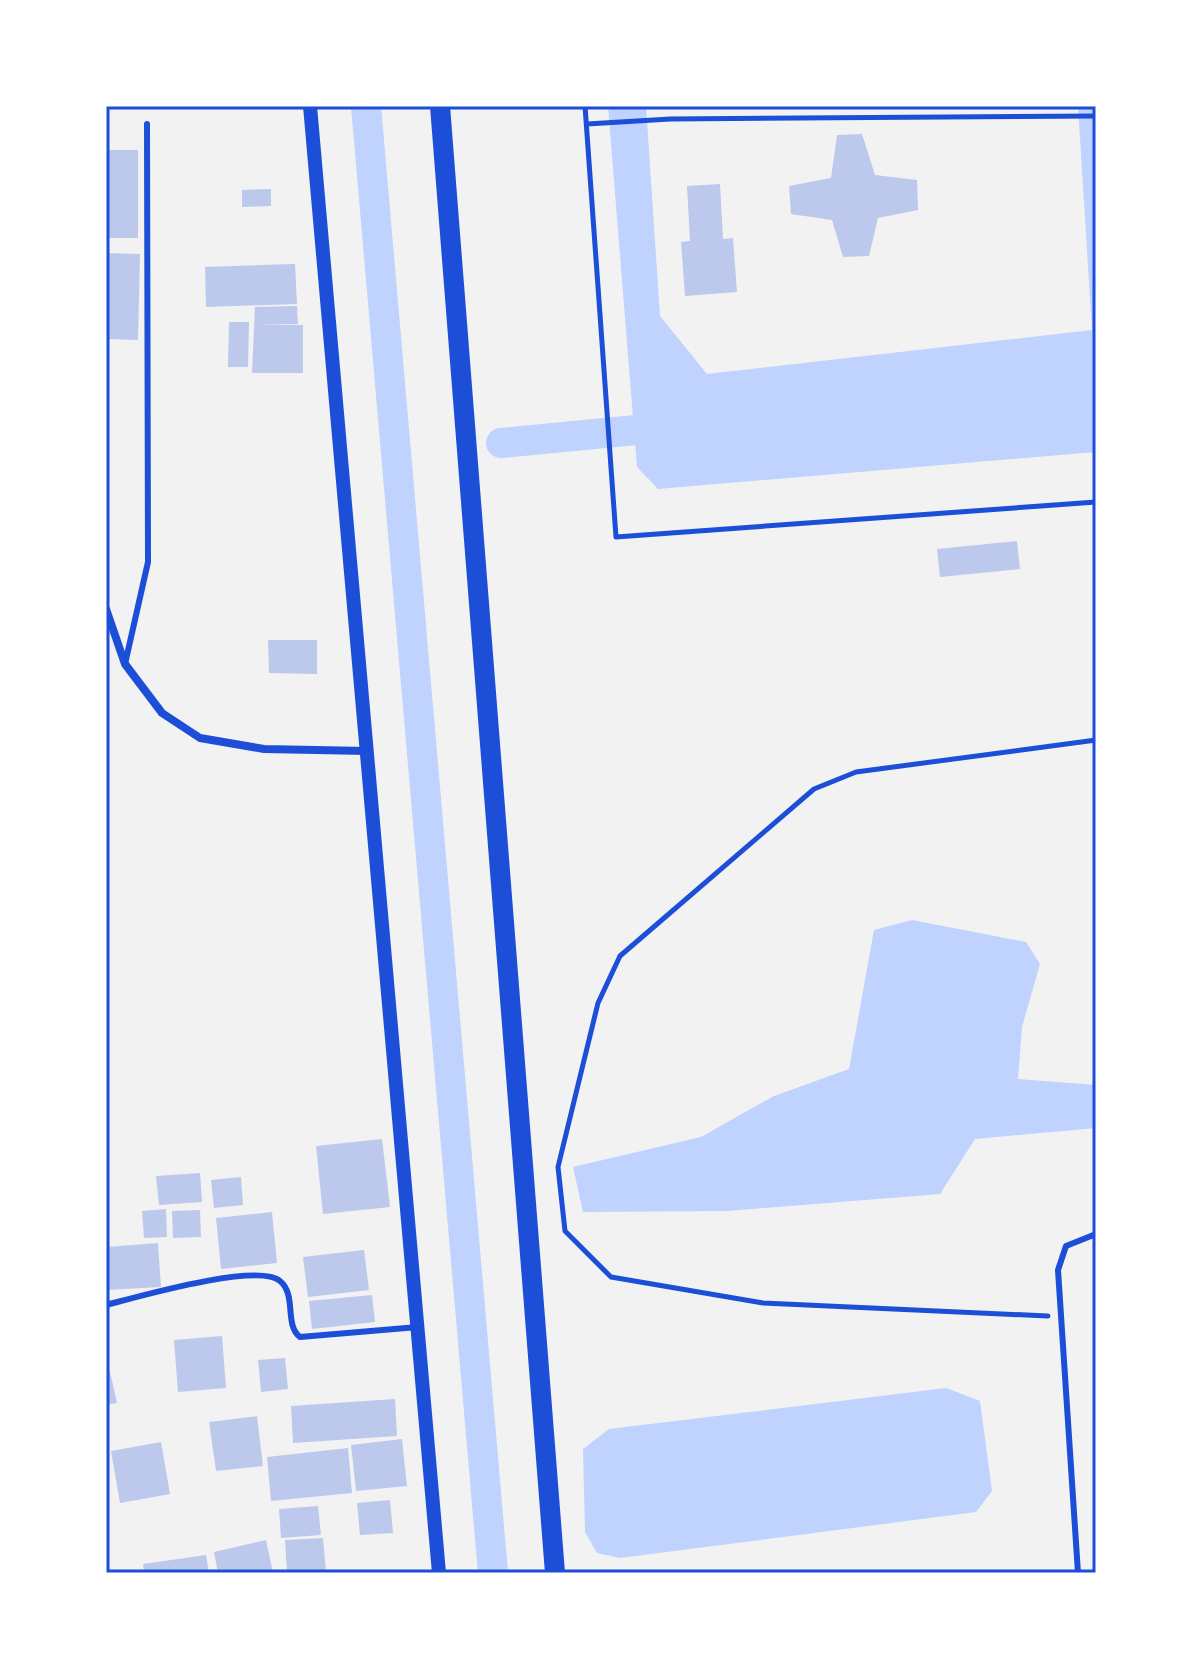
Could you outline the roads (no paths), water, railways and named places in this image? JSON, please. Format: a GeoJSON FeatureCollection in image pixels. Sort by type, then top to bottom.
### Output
{"type":"FeatureCollection","features":[{"type":"Feature","properties":{"kind":"main road"},"geometry":{"type":"LineString","coordinates":[[440,106],[555,1573]]}},
{"type":"Feature","properties":{"kind":"street"},"geometry":{"type":"LineString","coordinates":[[310,106],[439,1573]]}},
{"type":"Feature","properties":{"kind":"street"},"geometry":{"type":"LineString","coordinates":[[106,609],[125,664],[162,713],[200,738],[264,749],[367,751]]}},
{"type":"Feature","properties":{"kind":"lane"},"geometry":{"type":"LineString","coordinates":[[125,664],[148,562],[147,124]]}},
{"type":"Feature","properties":{"kind":"lane"},"geometry":{"type":"LineString","coordinates":[[1078,1573],[1058,1270],[1066,1246],[1096,1234]]}},
{"type":"Feature","properties":{"kind":"lane"},"geometry":{"type":"LineString","coordinates":[[106,1305],[206,1281],[264,1276],[278,1278],[286,1287],[293,1329],[300,1337],[418,1327]]}},
{"type":"Feature","properties":{"kind":"water"},"geometry":{"type":"Polygon","coordinates":[[[608,106],[646,106],[660,316],[707,374],[1092,330],[1078,106],[1096,106],[1096,452],[658,489],[637,467],[608,106]]]}},
{"type":"Feature","properties":{"kind":"water"},"geometry":{"type":"Polygon","coordinates":[[[912,920],[1026,942],[1040,964],[1022,1027],[1018,1079],[1096,1085],[1096,1128],[975,1139],[940,1194],[726,1211],[583,1212],[573,1167],[701,1137],[774,1096],[849,1069],[874,930],[912,920]]]}},
{"type":"Feature","properties":{"kind":"water"},"geometry":{"type":"Polygon","coordinates":[[[946,1388],[980,1401],[992,1491],[976,1512],[620,1558],[597,1553],[585,1532],[583,1449],[609,1429],[946,1388]]]}},
{"type":"Feature","properties":{"kind":"waterway"},"geometry":{"type":"LineString","coordinates":[[366,106],[493,1573]]}},
{"type":"Feature","properties":{"kind":"waterway"},"geometry":{"type":"LineString","coordinates":[[501,443],[667,427]]}}]}
